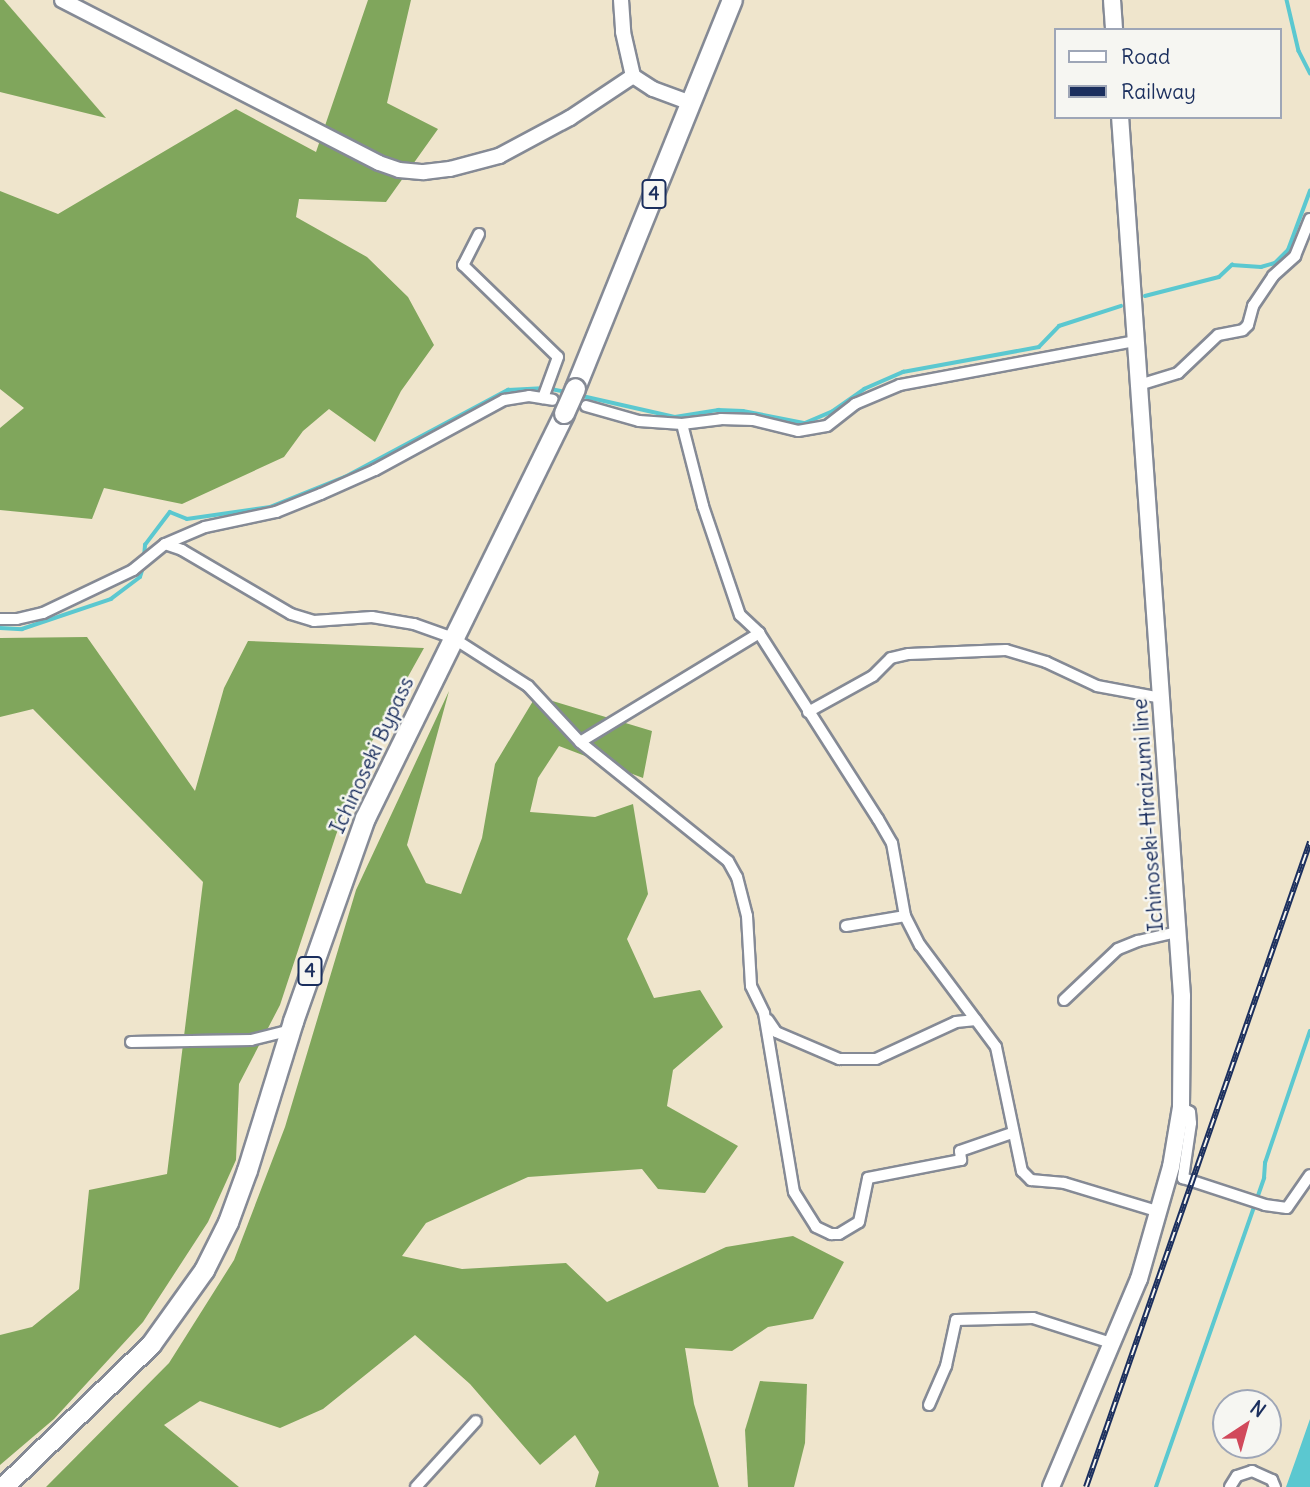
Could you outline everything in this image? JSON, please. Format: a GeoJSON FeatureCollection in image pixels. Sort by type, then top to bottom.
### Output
{"type":"FeatureCollection","features":[{"type":"Feature","properties":{"kind":"highway","name":"Ichinoseki Bypass"},"geometry":{"type":"LineString","coordinates":[[4,1487],[151,1344],[204,1270],[228,1223],[291,1030],[365,818],[453,638],[553,404],[576,388],[732,0]]}},
{"type":"Feature","properties":{"kind":"main road"},"geometry":{"type":"LineString","coordinates":[[1112,0],[1114,28]]}},
{"type":"Feature","properties":{"kind":"main road","name":"Ichinoseki-Hiraizumi line"},"geometry":{"type":"LineString","coordinates":[[1051,1487],[1139,1279],[1160,1212],[1181,1107],[1184,1055],[1120,119]]}},
{"type":"Feature","properties":{"kind":"street"},"geometry":{"type":"LineString","coordinates":[[62,0],[379,163],[399,170],[424,172],[450,169],[499,156],[570,118],[633,76]]}},
{"type":"Feature","properties":{"kind":"street"},"geometry":{"type":"LineString","coordinates":[[621,0],[623,33],[633,76],[653,89],[691,103]]}},
{"type":"Feature","properties":{"kind":"street"},"geometry":{"type":"LineString","coordinates":[[1139,386],[1178,373],[1218,335],[1243,330],[1248,325],[1253,306],[1273,276],[1295,256],[1310,219]]}},
{"type":"Feature","properties":{"kind":"street"},"geometry":{"type":"LineString","coordinates":[[0,619],[17,620],[43,612],[137,567],[165,544],[205,527],[276,512],[321,494],[374,470],[504,400],[529,396],[553,404],[558,357],[463,265],[479,234]]}},
{"type":"Feature","properties":{"kind":"street"},"geometry":{"type":"LineString","coordinates":[[586,406],[639,421],[682,425],[742,419],[798,431],[827,426],[855,404],[900,385],[1135,341]]}},
{"type":"Feature","properties":{"kind":"street"},"geometry":{"type":"LineString","coordinates":[[682,425],[722,568],[740,615],[759,634],[892,843],[905,916],[920,945],[996,1046],[1022,1171],[1031,1180],[1064,1183],[1160,1212]]}},
{"type":"Feature","properties":{"kind":"street"},"geometry":{"type":"LineString","coordinates":[[165,544],[290,614],[314,621],[372,617],[414,624],[453,638],[528,686],[580,742],[728,861],[737,877],[747,916],[751,986],[776,1032],[839,1059],[876,1059],[956,1022],[976,1020]]}},
{"type":"Feature","properties":{"kind":"street"},"geometry":{"type":"LineString","coordinates":[[580,742],[759,634]]}},
{"type":"Feature","properties":{"kind":"street"},"geometry":{"type":"LineString","coordinates":[[808,712],[873,676],[891,658],[909,654],[1006,650],[1046,662],[1097,686],[1161,698]]}},
{"type":"Feature","properties":{"kind":"street"},"geometry":{"type":"LineString","coordinates":[[845,926],[905,916]]}},
{"type":"Feature","properties":{"kind":"street"},"geometry":{"type":"LineString","coordinates":[[1064,1000],[1118,949],[1138,941],[1177,932]]}},
{"type":"Feature","properties":{"kind":"street"},"geometry":{"type":"LineString","coordinates":[[764,1013],[794,1192],[816,1227],[831,1234],[848,1230],[859,1222],[868,1178],[961,1160],[960,1151],[1012,1133]]}},
{"type":"Feature","properties":{"kind":"street"},"geometry":{"type":"LineString","coordinates":[[131,1042],[251,1040],[291,1030]]}},
{"type":"Feature","properties":{"kind":"street"},"geometry":{"type":"LineString","coordinates":[[1181,1107],[1190,1112],[1191,1123],[1183,1178],[1265,1205],[1287,1208],[1310,1175]]}},
{"type":"Feature","properties":{"kind":"street"},"geometry":{"type":"LineString","coordinates":[[929,1405],[946,1366],[956,1320],[1033,1318],[1111,1343]]}},
{"type":"Feature","properties":{"kind":"street"},"geometry":{"type":"LineString","coordinates":[[416,1487],[476,1421]]}},
{"type":"Feature","properties":{"kind":"street"},"geometry":{"type":"LineString","coordinates":[[1230,1487],[1237,1476],[1252,1471],[1272,1480],[1275,1487]]}},
{"type":"Feature","properties":{"kind":"green space"},"geometry":{"type":"Polygon","coordinates":[[[0,0],[4,0],[106,118],[0,92],[0,0]]]}},
{"type":"Feature","properties":{"kind":"green space"},"geometry":{"type":"Polygon","coordinates":[[[368,0],[411,0],[387,103],[438,129],[386,202],[299,199],[296,217],[367,257],[408,297],[434,345],[401,391],[375,442],[329,409],[303,431],[284,457],[182,504],[104,488],[92,519],[0,510],[0,428],[24,408],[0,389],[0,191],[58,214],[236,109],[316,152],[368,0]]]}},
{"type":"Feature","properties":{"kind":"green space"},"geometry":{"type":"Polygon","coordinates":[[[87,637],[195,791],[224,688],[248,641],[424,648],[371,743],[336,835],[280,1005],[239,1084],[236,1160],[208,1222],[143,1322],[54,1419],[0,1465],[0,1335],[32,1327],[79,1289],[89,1190],[167,1174],[203,882],[33,709],[0,717],[0,638],[87,637]]]}},
{"type":"Feature","properties":{"kind":"green space"},"geometry":{"type":"Polygon","coordinates":[[[449,691],[407,845],[426,883],[461,894],[482,838],[495,764],[536,696],[652,731],[643,778],[559,746],[538,778],[530,812],[595,817],[633,804],[648,894],[627,939],[654,998],[700,990],[723,1027],[673,1070],[667,1106],[738,1146],[705,1193],[658,1189],[642,1169],[528,1177],[426,1223],[402,1256],[462,1269],[566,1263],[607,1302],[726,1247],[793,1236],[844,1262],[813,1319],[768,1327],[732,1351],[685,1348],[694,1404],[719,1487],[595,1487],[599,1472],[575,1435],[540,1465],[470,1384],[415,1335],[323,1409],[280,1428],[200,1401],[164,1425],[239,1487],[46,1487],[169,1363],[234,1260],[285,1127],[356,890],[449,691]]]}},
{"type":"Feature","properties":{"kind":"green space"},"geometry":{"type":"Polygon","coordinates":[[[760,1381],[807,1384],[805,1443],[794,1487],[748,1487],[745,1430],[760,1381]]]}},
{"type":"Feature","properties":{"kind":"water"},"geometry":{"type":"Polygon","coordinates":[[[1310,1419],[1310,1487],[1286,1487],[1296,1459],[1310,1419]]]}},
{"type":"Feature","properties":{"kind":"waterway"},"geometry":{"type":"LineString","coordinates":[[1287,0],[1299,51],[1310,73]]}},
{"type":"Feature","properties":{"kind":"waterway"},"geometry":{"type":"LineString","coordinates":[[1145,296],[1219,277],[1232,265],[1261,267],[1275,263],[1288,250],[1310,191]]}},
{"type":"Feature","properties":{"kind":"waterway"},"geometry":{"type":"LineString","coordinates":[[578,395],[675,417],[718,410],[743,411],[805,423],[833,411],[864,389],[903,372],[1039,347],[1059,326],[1121,306]]}},
{"type":"Feature","properties":{"kind":"waterway"},"geometry":{"type":"LineString","coordinates":[[144,557],[145,545],[170,512],[187,519],[270,507],[345,477],[508,390],[546,388],[567,392]]}},
{"type":"Feature","properties":{"kind":"waterway"},"geometry":{"type":"LineString","coordinates":[[0,628],[22,629],[111,599],[140,577],[144,565]]}},
{"type":"Feature","properties":{"kind":"waterway"},"geometry":{"type":"LineString","coordinates":[[1156,1487],[1264,1178],[1265,1163],[1310,1031]]}},
{"type":"Feature","properties":{"kind":"railway"},"geometry":{"type":"LineString","coordinates":[[1086,1487],[1310,842]]}}]}
